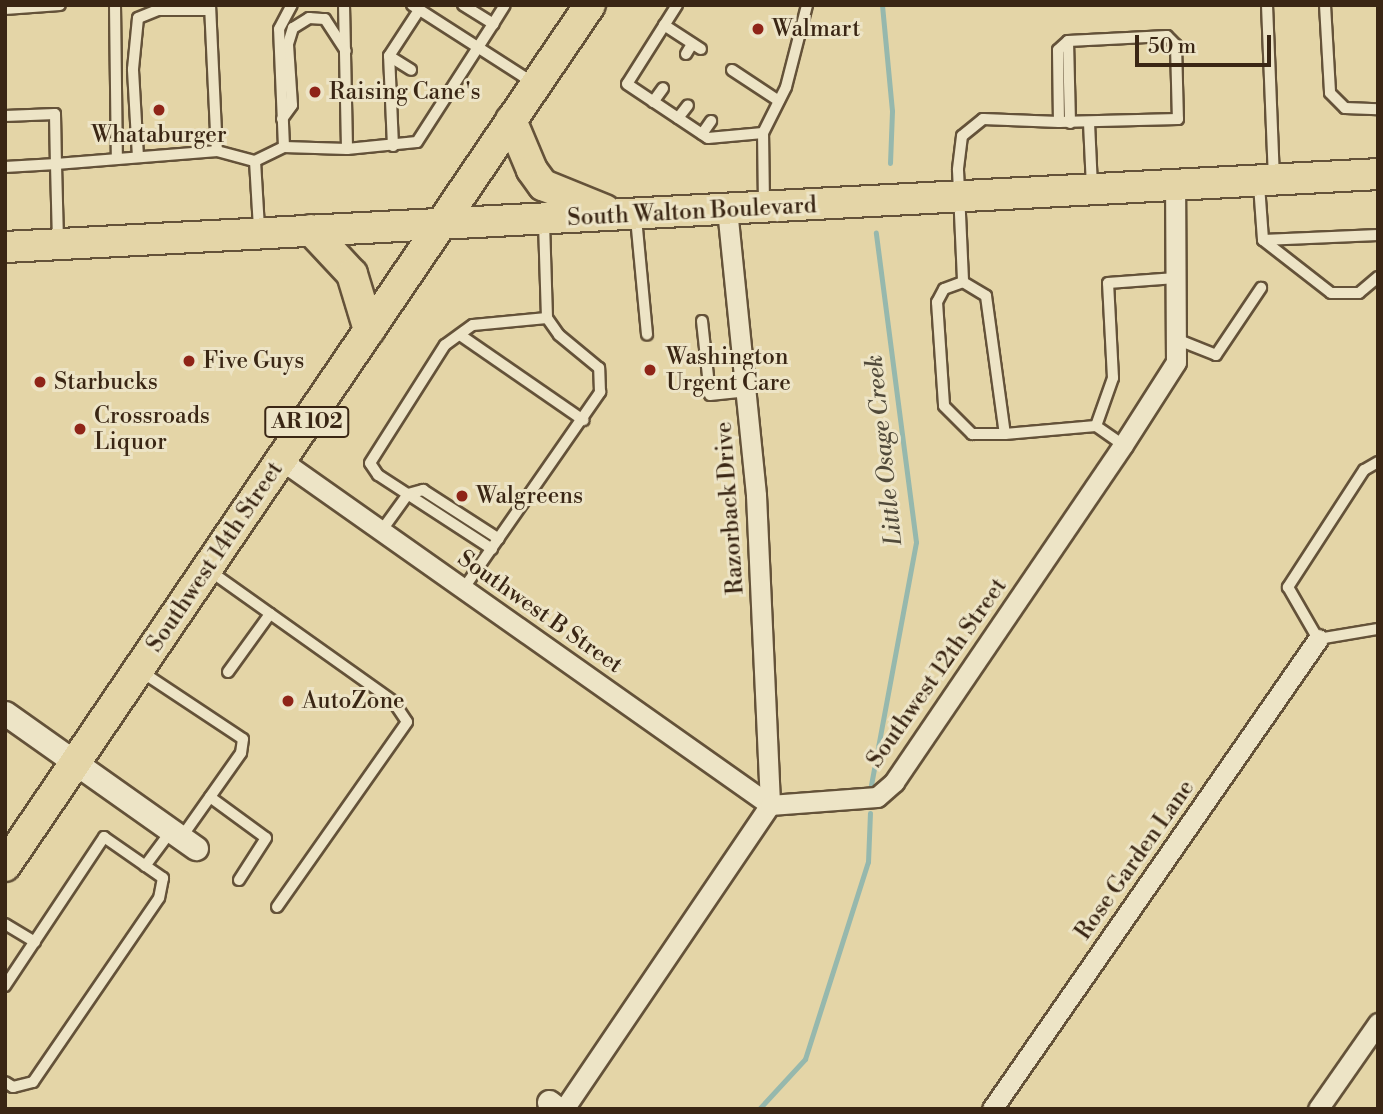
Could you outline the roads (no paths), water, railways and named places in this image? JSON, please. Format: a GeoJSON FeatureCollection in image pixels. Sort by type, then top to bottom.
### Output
{"type":"FeatureCollection","features":[{"type":"Feature","properties":{"kind":"main road","name":"Southwest 14th Street"},"geometry":{"type":"LineString","coordinates":[[5,866],[590,5]]}},
{"type":"Feature","properties":{"kind":"main road"},"geometry":{"type":"LineString","coordinates":[[511,120],[532,170],[543,185],[560,196],[628,214]]}},
{"type":"Feature","properties":{"kind":"main road","name":"South Walton Boulevard"},"geometry":{"type":"LineString","coordinates":[[5,247],[259,235],[311,230],[544,221],[628,214],[1378,174]]}},
{"type":"Feature","properties":{"kind":"main road"},"geometry":{"type":"LineString","coordinates":[[311,230],[352,274],[369,330]]}},
{"type":"Feature","properties":{"kind":"street","name":"Southwest 12th Street"},"geometry":{"type":"LineString","coordinates":[[770,805],[877,797],[894,782],[1123,445],[1176,362],[1175,185]]}},
{"type":"Feature","properties":{"kind":"street","name":"Razorback Drive"},"geometry":{"type":"LineString","coordinates":[[727,209],[756,495],[770,805]]}},
{"type":"Feature","properties":{"kind":"street","name":"Southwest B Street"},"geometry":{"type":"LineString","coordinates":[[281,460],[770,805]]}},
{"type":"Feature","properties":{"kind":"street","name":"Rose Garden Lane"},"geometry":{"type":"LineString","coordinates":[[992,1109],[1318,639]]}},
{"type":"Feature","properties":{"kind":"street"},"geometry":{"type":"LineString","coordinates":[[5,713],[183,839]]}},
{"type":"Feature","properties":{"kind":"street"},"geometry":{"type":"LineString","coordinates":[[557,1107],[770,805]]}},
{"type":"Feature","properties":{"kind":"street"},"geometry":{"type":"LineString","coordinates":[[1318,1109],[1378,1023]]}},
{"type":"Feature","properties":{"kind":"lane"},"geometry":{"type":"LineString","coordinates":[[5,9],[60,5]]}},
{"type":"Feature","properties":{"kind":"lane"},"geometry":{"type":"LineString","coordinates":[[115,5],[117,159]]}},
{"type":"Feature","properties":{"kind":"lane"},"geometry":{"type":"LineString","coordinates":[[285,147],[279,29],[292,5]]}},
{"type":"Feature","properties":{"kind":"lane"},"geometry":{"type":"LineString","coordinates":[[344,5],[347,149]]}},
{"type":"Feature","properties":{"kind":"lane"},"geometry":{"type":"LineString","coordinates":[[463,5],[493,24]]}},
{"type":"Feature","properties":{"kind":"lane"},"geometry":{"type":"LineString","coordinates":[[5,167],[217,151],[255,161],[285,147],[347,149],[417,142],[444,91],[478,47],[505,5]]}},
{"type":"Feature","properties":{"kind":"lane"},"geometry":{"type":"LineString","coordinates":[[677,5],[626,85],[708,138],[763,133]]}},
{"type":"Feature","properties":{"kind":"lane"},"geometry":{"type":"LineString","coordinates":[[764,207],[763,133],[779,101],[807,5]]}},
{"type":"Feature","properties":{"kind":"lane"},"geometry":{"type":"LineString","coordinates":[[1263,240],[1266,180],[1266,5]]}},
{"type":"Feature","properties":{"kind":"lane"},"geometry":{"type":"LineString","coordinates":[[1325,5],[1329,93],[1345,108],[1378,109]]}},
{"type":"Feature","properties":{"kind":"lane"},"geometry":{"type":"LineString","coordinates":[[138,157],[133,69],[138,18],[158,10],[210,8],[217,151]]}},
{"type":"Feature","properties":{"kind":"lane"},"geometry":{"type":"LineString","coordinates":[[393,146],[390,56],[415,8],[536,84]]}},
{"type":"Feature","properties":{"kind":"lane"},"geometry":{"type":"LineString","coordinates":[[282,119],[292,104],[288,44],[293,28],[309,18],[325,19],[346,51]]}},
{"type":"Feature","properties":{"kind":"lane"},"geometry":{"type":"LineString","coordinates":[[664,25],[696,46],[686,54]]}},
{"type":"Feature","properties":{"kind":"lane"},"geometry":{"type":"LineString","coordinates":[[963,282],[959,197],[962,136],[970,127],[983,119],[1070,123],[1089,123],[1178,119],[1177,46],[1167,36],[1068,41],[1058,50],[1059,122]]}},
{"type":"Feature","properties":{"kind":"lane"},"geometry":{"type":"LineString","coordinates":[[1068,41],[1070,123]]}},
{"type":"Feature","properties":{"kind":"lane"},"geometry":{"type":"LineString","coordinates":[[390,56],[411,70]]}},
{"type":"Feature","properties":{"kind":"lane"},"geometry":{"type":"LineString","coordinates":[[734,86],[736,74],[779,101]]}},
{"type":"Feature","properties":{"kind":"lane"},"geometry":{"type":"LineString","coordinates":[[653,102],[663,88]]}},
{"type":"Feature","properties":{"kind":"lane"},"geometry":{"type":"LineString","coordinates":[[678,118],[688,105]]}},
{"type":"Feature","properties":{"kind":"lane"},"geometry":{"type":"LineString","coordinates":[[5,116],[55,114],[58,245]]}},
{"type":"Feature","properties":{"kind":"lane"},"geometry":{"type":"LineString","coordinates":[[702,134],[711,121]]}},
{"type":"Feature","properties":{"kind":"lane"},"geometry":{"type":"LineString","coordinates":[[1089,123],[1092,189]]}},
{"type":"Feature","properties":{"kind":"lane"},"geometry":{"type":"LineString","coordinates":[[255,161],[259,235]]}},
{"type":"Feature","properties":{"kind":"lane"},"geometry":{"type":"LineString","coordinates":[[628,214],[647,334]]}},
{"type":"Feature","properties":{"kind":"lane"},"geometry":{"type":"LineString","coordinates":[[464,588],[600,392],[599,368],[559,335],[547,318],[544,221]]}},
{"type":"Feature","properties":{"kind":"lane"},"geometry":{"type":"LineString","coordinates":[[1263,240],[1378,235]]}},
{"type":"Feature","properties":{"kind":"lane"},"geometry":{"type":"LineString","coordinates":[[1263,240],[1331,293],[1359,293],[1378,277]]}},
{"type":"Feature","properties":{"kind":"lane"},"geometry":{"type":"LineString","coordinates":[[1096,426],[1113,378],[1108,283],[1176,278]]}},
{"type":"Feature","properties":{"kind":"lane"},"geometry":{"type":"LineString","coordinates":[[963,282],[986,296],[989,306],[1005,435]]}},
{"type":"Feature","properties":{"kind":"lane"},"geometry":{"type":"LineString","coordinates":[[963,282],[944,289],[937,302],[944,406],[972,435],[1005,435],[1096,426],[1123,445]]}},
{"type":"Feature","properties":{"kind":"lane"},"geometry":{"type":"LineString","coordinates":[[1176,339],[1216,355],[1261,288]]}},
{"type":"Feature","properties":{"kind":"lane"},"geometry":{"type":"LineString","coordinates":[[492,549],[373,469],[373,454],[445,345],[473,325],[547,318]]}},
{"type":"Feature","properties":{"kind":"lane"},"geometry":{"type":"LineString","coordinates":[[702,321],[710,395],[746,391]]}},
{"type":"Feature","properties":{"kind":"lane"},"geometry":{"type":"LineString","coordinates":[[460,335],[583,420]]}},
{"type":"Feature","properties":{"kind":"lane"},"geometry":{"type":"LineString","coordinates":[[1378,463],[1364,470],[1288,587],[1318,639],[1378,629]]}},
{"type":"Feature","properties":{"kind":"lane"},"geometry":{"type":"LineString","coordinates":[[383,530],[408,494],[423,490],[499,539]]}},
{"type":"Feature","properties":{"kind":"lane"},"geometry":{"type":"LineString","coordinates":[[207,569],[393,701],[407,722],[277,908]]}},
{"type":"Feature","properties":{"kind":"lane"},"geometry":{"type":"LineString","coordinates":[[228,672],[271,614]]}},
{"type":"Feature","properties":{"kind":"lane"},"geometry":{"type":"LineString","coordinates":[[138,670],[243,739],[241,753],[183,839],[145,866]]}},
{"type":"Feature","properties":{"kind":"lane"},"geometry":{"type":"LineString","coordinates":[[210,797],[266,838],[239,880]]}},
{"type":"Feature","properties":{"kind":"lane"},"geometry":{"type":"LineString","coordinates":[[5,986],[104,837],[163,878],[159,898],[33,1082],[13,1087],[5,1082]]}},
{"type":"Feature","properties":{"kind":"lane"},"geometry":{"type":"LineString","coordinates":[[5,924],[35,942]]}},
{"type":"Feature","properties":{"kind":"waterway","name":"Little Osage Creek"},"geometry":{"type":"LineString","coordinates":[[882,5],[892,111],[890,163]]}},
{"type":"Feature","properties":{"kind":"waterway","name":"Little Osage Creek"},"geometry":{"type":"LineString","coordinates":[[871,785],[916,542],[876,233]]}},
{"type":"Feature","properties":{"kind":"waterway","name":"Little Osage Creek"},"geometry":{"type":"LineString","coordinates":[[759,1109],[805,1059],[868,862],[870,813]]}},
{"type":"Feature","properties":{"kind":"place","name":"Walmart"},"geometry":{"type":"Point","coordinates":[758,29]}},
{"type":"Feature","properties":{"kind":"place","name":"Raising Cane's"},"geometry":{"type":"Point","coordinates":[315,92]}},
{"type":"Feature","properties":{"kind":"place","name":"Whataburger"},"geometry":{"type":"Point","coordinates":[159,110]}},
{"type":"Feature","properties":{"kind":"place","name":"Five Guys"},"geometry":{"type":"Point","coordinates":[189,361]}},
{"type":"Feature","properties":{"kind":"place","name":"Washington Urgent Care"},"geometry":{"type":"Point","coordinates":[650,370]}},
{"type":"Feature","properties":{"kind":"place","name":"Starbucks"},"geometry":{"type":"Point","coordinates":[40,382]}},
{"type":"Feature","properties":{"kind":"place","name":"Crossroads Liquor"},"geometry":{"type":"Point","coordinates":[80,429]}},
{"type":"Feature","properties":{"kind":"place","name":"Walgreens"},"geometry":{"type":"Point","coordinates":[462,496]}},
{"type":"Feature","properties":{"kind":"place","name":"AutoZone"},"geometry":{"type":"Point","coordinates":[288,701]}}]}
